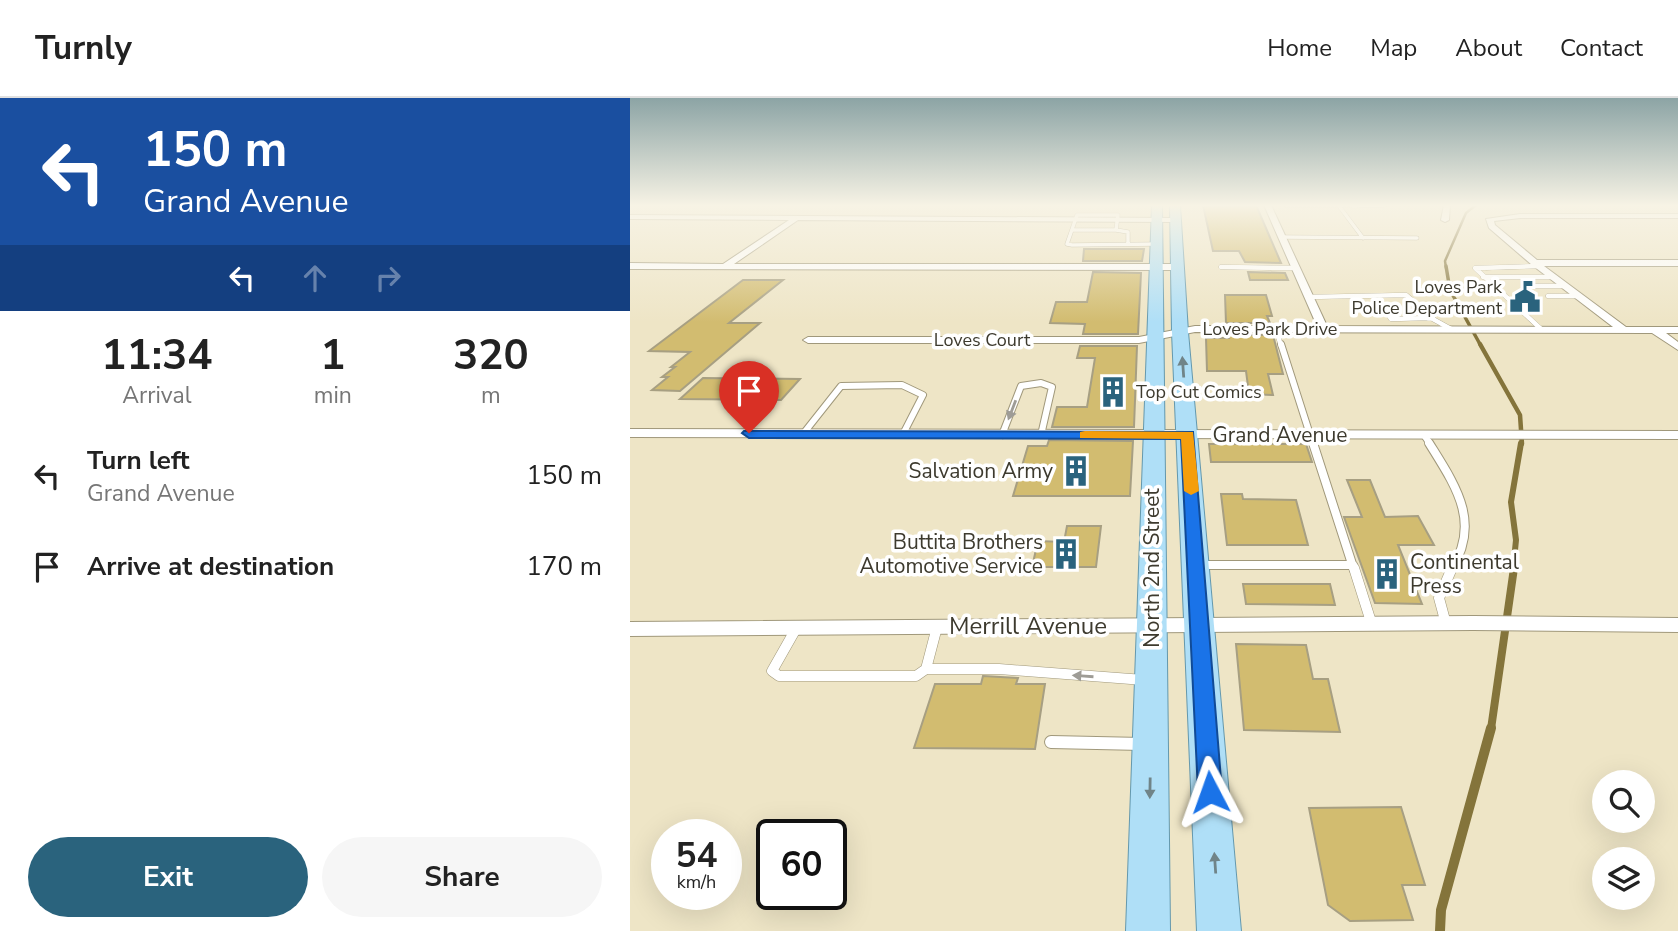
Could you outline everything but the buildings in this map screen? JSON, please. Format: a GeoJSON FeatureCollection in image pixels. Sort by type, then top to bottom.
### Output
{"type":"FeatureCollection","features":[{"type":"Feature","properties":{"kind":"main road","name":"North 2nd Street"},"geometry":{"type":"LineString","coordinates":[[1165,244],[1168,334],[1188,435],[1219,931]]}},
{"type":"Feature","properties":{"kind":"main road","name":"North 2nd Street"},"geometry":{"type":"LineString","coordinates":[[1148,931],[1153,435],[1168,334]]}},
{"type":"Feature","properties":{"kind":"street"},"geometry":{"type":"LineString","coordinates":[[725,266],[758,244]]}},
{"type":"Feature","properties":{"kind":"street"},"geometry":{"type":"LineString","coordinates":[[630,266],[725,266],[1020,244]]}},
{"type":"Feature","properties":{"kind":"street"},"geometry":{"type":"LineString","coordinates":[[1284,244],[1323,329]]}},
{"type":"Feature","properties":{"kind":"street"},"geometry":{"type":"LineString","coordinates":[[1513,244],[1624,330]]}},
{"type":"Feature","properties":{"kind":"street"},"geometry":{"type":"LineString","coordinates":[[1538,265],[1678,263]]}},
{"type":"Feature","properties":{"kind":"street","name":"Loves Park Drive"},"geometry":{"type":"LineString","coordinates":[[1168,334],[1276,329],[1678,330]]}},
{"type":"Feature","properties":{"kind":"street"},"geometry":{"type":"LineString","coordinates":[[1654,330],[1678,347]]}},
{"type":"Feature","properties":{"kind":"street","name":"Loves Court"},"geometry":{"type":"LineString","coordinates":[[808,340],[1139,340],[1168,334]]}},
{"type":"Feature","properties":{"kind":"street","name":"Grand Avenue"},"geometry":{"type":"LineString","coordinates":[[634,437],[803,434],[1678,435]]}},
{"type":"Feature","properties":{"kind":"street","name":"Merrill Avenue"},"geometry":{"type":"LineString","coordinates":[[630,629],[1473,623],[1678,625]]}},
{"type":"Feature","properties":{"kind":"lane"},"geometry":{"type":"LineString","coordinates":[[1067,244],[1128,244]]}},
{"type":"Feature","properties":{"kind":"lane"},"geometry":{"type":"LineString","coordinates":[[1538,265],[1475,268],[1541,329]]}},
{"type":"Feature","properties":{"kind":"lane"},"geometry":{"type":"LineString","coordinates":[[1221,268],[1295,268]]}},
{"type":"Feature","properties":{"kind":"lane"},"geometry":{"type":"LineString","coordinates":[[1483,277],[1554,277]]}},
{"type":"Feature","properties":{"kind":"lane"},"geometry":{"type":"LineString","coordinates":[[1531,286],[1566,286]]}},
{"type":"Feature","properties":{"kind":"lane"},"geometry":{"type":"LineString","coordinates":[[1308,297],[1406,295],[1433,318]]}},
{"type":"Feature","properties":{"kind":"lane"},"geometry":{"type":"LineString","coordinates":[[1548,296],[1579,296]]}},
{"type":"Feature","properties":{"kind":"lane"},"geometry":{"type":"LineString","coordinates":[[1377,297],[1391,318],[1433,318],[1444,320],[1454,329]]}},
{"type":"Feature","properties":{"kind":"lane"},"geometry":{"type":"LineString","coordinates":[[1276,329],[1372,625]]}},
{"type":"Feature","properties":{"kind":"lane"},"geometry":{"type":"LineString","coordinates":[[1002,435],[1021,386],[1041,383],[1052,387],[1041,435]]}},
{"type":"Feature","properties":{"kind":"lane"},"geometry":{"type":"LineString","coordinates":[[803,434],[841,386],[902,385],[923,395],[903,434]]}},
{"type":"Feature","properties":{"kind":"lane"},"geometry":{"type":"LineString","coordinates":[[1424,435],[1455,488],[1464,526],[1465,540],[1438,598],[1439,610],[1446,624]]}},
{"type":"Feature","properties":{"kind":"lane"},"geometry":{"type":"LineString","coordinates":[[1196,565],[1353,565]]}},
{"type":"Feature","properties":{"kind":"lane"},"geometry":{"type":"LineString","coordinates":[[926,669],[937,627]]}},
{"type":"Feature","properties":{"kind":"lane"},"geometry":{"type":"LineString","coordinates":[[797,628],[772,671],[779,676],[916,676],[926,669],[999,669],[1151,680]]}},
{"type":"Feature","properties":{"kind":"lane"},"geometry":{"type":"LineString","coordinates":[[1051,742],[1150,745]]}},
{"type":"Feature","properties":{"kind":"waterway"},"geometry":{"type":"LineString","coordinates":[[1446,268],[1445,261],[1452,244]]}},
{"type":"Feature","properties":{"kind":"waterway"},"geometry":{"type":"LineString","coordinates":[[1446,266],[1450,290],[1481,346]]}},
{"type":"Feature","properties":{"kind":"waterway"},"geometry":{"type":"LineString","coordinates":[[1480,344],[1520,415],[1522,444]]}},
{"type":"Feature","properties":{"kind":"waterway"},"geometry":{"type":"LineString","coordinates":[[1513,570],[1516,540],[1511,502],[1521,443]]}},
{"type":"Feature","properties":{"kind":"waterway"},"geometry":{"type":"LineString","coordinates":[[1491,729],[1514,568]]}},
{"type":"Feature","properties":{"kind":"waterway"},"geometry":{"type":"LineString","coordinates":[[1440,931],[1441,910],[1491,728]]}},
{"type":"Feature","properties":{"kind":"slow traffic"},"geometry":{"type":"LineString","coordinates":[[1085,435],[1188,435],[1191,491]]}},
{"type":"Feature","properties":{"kind":"place","name":"Loves Park Police Department"},"geometry":{"type":"Point","coordinates":[1525,297]}},
{"type":"Feature","properties":{"kind":"place","name":"Top Cut Comics"},"geometry":{"type":"Point","coordinates":[1113,392]}},
{"type":"Feature","properties":{"kind":"place","name":"Salvation Army"},"geometry":{"type":"Point","coordinates":[1076,471]}},
{"type":"Feature","properties":{"kind":"place","name":"Buttita Brothers Automotive Service"},"geometry":{"type":"Point","coordinates":[1066,554]}},
{"type":"Feature","properties":{"kind":"place","name":"Continental Press"},"geometry":{"type":"Point","coordinates":[1387,574]}},
{"type":"Feature","properties":{"kind":"route"},"geometry":{"type":"LineString","coordinates":[[749,433],[1188,435],[1210,792]]}}]}
